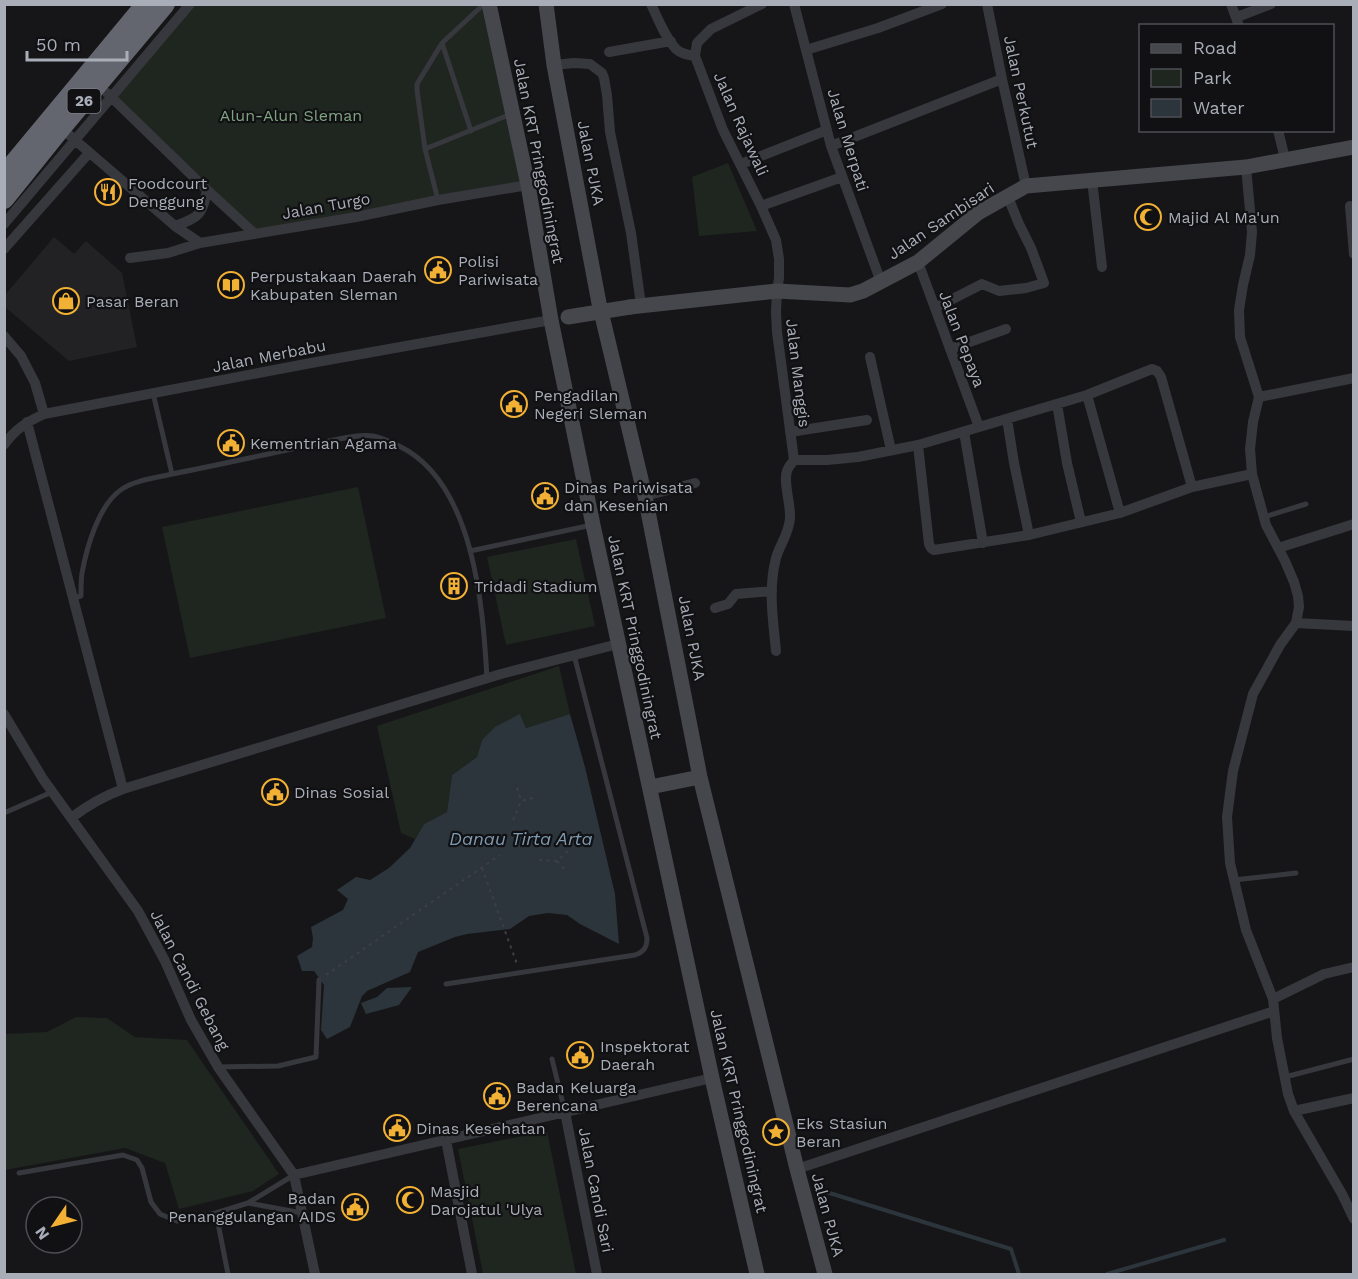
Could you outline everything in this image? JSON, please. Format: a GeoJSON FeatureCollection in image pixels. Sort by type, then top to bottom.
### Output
{"type":"FeatureCollection","features":[{"type":"Feature","properties":{"kind":"highway","name":"26"},"geometry":{"type":"LineString","coordinates":[[4,175],[146,4]]}},
{"type":"Feature","properties":{"kind":"highway","name":"26"},"geometry":{"type":"LineString","coordinates":[[4,199],[68,134],[105,91],[165,4]]}},
{"type":"Feature","properties":{"kind":"main road","name":"Jalan KRT Pringgodiningrat"},"geometry":{"type":"LineString","coordinates":[[489,4],[528,185],[551,320],[618,644],[757,1275]]}},
{"type":"Feature","properties":{"kind":"main road","name":"Jalan PJKA"},"geometry":{"type":"LineString","coordinates":[[546,4],[554,65],[599,303],[645,496],[700,777],[825,1275]]}},
{"type":"Feature","properties":{"kind":"main road","name":"Jalan Sambisari"},"geometry":{"type":"LineString","coordinates":[[551,320],[636,306],[777,291],[850,295],[863,291],[918,262],[978,213],[1026,186],[1246,167],[1353,147]]}},
{"type":"Feature","properties":{"kind":"main road"},"geometry":{"type":"LineString","coordinates":[[650,787],[700,777]]}},
{"type":"Feature","properties":{"kind":"street"},"geometry":{"type":"LineString","coordinates":[[190,4],[105,91],[255,234]]}},
{"type":"Feature","properties":{"kind":"street"},"geometry":{"type":"LineString","coordinates":[[651,4],[676,48],[683,54],[695,56],[697,43],[711,29],[762,4]]}},
{"type":"Feature","properties":{"kind":"street","name":"Jalan Merpati"},"geometry":{"type":"LineString","coordinates":[[794,4],[831,146],[881,282]]}},
{"type":"Feature","properties":{"kind":"street"},"geometry":{"type":"LineString","coordinates":[[806,50],[878,28],[942,4]]}},
{"type":"Feature","properties":{"kind":"street","name":"Jalan Perkutut"},"geometry":{"type":"LineString","coordinates":[[987,4],[1026,186]]}},
{"type":"Feature","properties":{"kind":"street"},"geometry":{"type":"LineString","coordinates":[[1231,4],[1238,21],[1271,4]]}},
{"type":"Feature","properties":{"kind":"street"},"geometry":{"type":"LineString","coordinates":[[609,52],[671,41]]}},
{"type":"Feature","properties":{"kind":"street","name":"Jalan Rajawali"},"geometry":{"type":"LineString","coordinates":[[695,56],[723,130],[776,240],[779,278],[777,291]]}},
{"type":"Feature","properties":{"kind":"street"},"geometry":{"type":"LineString","coordinates":[[554,65],[591,64],[602,73],[604,78],[610,132],[631,233],[636,306]]}},
{"type":"Feature","properties":{"kind":"street"},"geometry":{"type":"LineString","coordinates":[[831,146],[1002,79]]}},
{"type":"Feature","properties":{"kind":"street"},"geometry":{"type":"LineString","coordinates":[[741,164],[827,130]]}},
{"type":"Feature","properties":{"kind":"street"},"geometry":{"type":"LineString","coordinates":[[1278,132],[1285,159]]}},
{"type":"Feature","properties":{"kind":"street"},"geometry":{"type":"LineString","coordinates":[[4,224],[68,134],[175,226],[200,243]]}},
{"type":"Feature","properties":{"kind":"street"},"geometry":{"type":"LineString","coordinates":[[4,249],[89,153]]}},
{"type":"Feature","properties":{"kind":"street"},"geometry":{"type":"LineString","coordinates":[[1246,167],[1252,232],[1250,255],[1239,310],[1240,337],[1260,397],[1252,422],[1250,449],[1252,474],[1266,525],[1294,582],[1299,607],[1296,622],[1280,645],[1253,694],[1233,771],[1227,817],[1230,863],[1246,930],[1273,999],[1277,1038],[1288,1094],[1294,1111],[1342,1194],[1353,1220]]}},
{"type":"Feature","properties":{"kind":"street"},"geometry":{"type":"LineString","coordinates":[[761,206],[842,177]]}},
{"type":"Feature","properties":{"kind":"street"},"geometry":{"type":"LineString","coordinates":[[1092,180],[1102,267]]}},
{"type":"Feature","properties":{"kind":"street","name":"Jalan Turgo"},"geometry":{"type":"LineString","coordinates":[[130,258],[168,253],[200,243],[528,185]]}},
{"type":"Feature","properties":{"kind":"street"},"geometry":{"type":"LineString","coordinates":[[175,226],[195,218],[202,210],[207,190]]}},
{"type":"Feature","properties":{"kind":"street"},"geometry":{"type":"LineString","coordinates":[[934,308],[982,284],[999,291],[1044,283],[1008,197]]}},
{"type":"Feature","properties":{"kind":"street"},"geometry":{"type":"LineString","coordinates":[[1350,206],[1353,254]]}},
{"type":"Feature","properties":{"kind":"street","name":"Jalan Pepaya"},"geometry":{"type":"LineString","coordinates":[[918,262],[979,427]]}},
{"type":"Feature","properties":{"kind":"street","name":"Jalan Manggis"},"geometry":{"type":"LineString","coordinates":[[777,291],[777,332],[794,460]]}},
{"type":"Feature","properties":{"kind":"street","name":"Jalan Merbabu"},"geometry":{"type":"LineString","coordinates":[[4,445],[12,434],[27,422],[44,414],[551,320]]}},
{"type":"Feature","properties":{"kind":"street"},"geometry":{"type":"LineString","coordinates":[[950,349],[1006,329]]}},
{"type":"Feature","properties":{"kind":"street"},"geometry":{"type":"LineString","coordinates":[[4,336],[21,356],[35,383],[44,414]]}},
{"type":"Feature","properties":{"kind":"street"},"geometry":{"type":"LineString","coordinates":[[870,357],[891,450]]}},
{"type":"Feature","properties":{"kind":"street"},"geometry":{"type":"LineString","coordinates":[[776,651],[771,607],[772,581],[777,555],[787,535],[790,520],[786,474],[794,460],[858,458],[918,445],[1087,395],[1152,369],[1157,371],[1161,377],[1192,487]]}},
{"type":"Feature","properties":{"kind":"street"},"geometry":{"type":"LineString","coordinates":[[1260,397],[1353,378]]}},
{"type":"Feature","properties":{"kind":"street"},"geometry":{"type":"LineString","coordinates":[[1087,395],[1120,513]]}},
{"type":"Feature","properties":{"kind":"street"},"geometry":{"type":"LineString","coordinates":[[1057,404],[1081,522]]}},
{"type":"Feature","properties":{"kind":"street"},"geometry":{"type":"LineString","coordinates":[[1007,418],[1029,535]]}},
{"type":"Feature","properties":{"kind":"street"},"geometry":{"type":"LineString","coordinates":[[790,432],[867,420]]}},
{"type":"Feature","properties":{"kind":"street"},"geometry":{"type":"LineString","coordinates":[[27,422],[123,789]]}},
{"type":"Feature","properties":{"kind":"street"},"geometry":{"type":"LineString","coordinates":[[964,432],[982,543]]}},
{"type":"Feature","properties":{"kind":"street"},"geometry":{"type":"LineString","coordinates":[[918,445],[928,544],[934,550],[1029,535],[1120,513],[1192,487],[1252,474]]}},
{"type":"Feature","properties":{"kind":"street"},"geometry":{"type":"LineString","coordinates":[[645,496],[695,483]]}},
{"type":"Feature","properties":{"kind":"street"},"geometry":{"type":"LineString","coordinates":[[1278,548],[1353,524]]}},
{"type":"Feature","properties":{"kind":"street"},"geometry":{"type":"LineString","coordinates":[[715,608],[728,604],[736,594],[772,591]]}},
{"type":"Feature","properties":{"kind":"street"},"geometry":{"type":"LineString","coordinates":[[1296,622],[1353,627]]}},
{"type":"Feature","properties":{"kind":"street"},"geometry":{"type":"LineString","coordinates":[[71,819],[103,797],[123,789],[487,679],[618,644]]}},
{"type":"Feature","properties":{"kind":"street","name":"Jalan Candi Gebang"},"geometry":{"type":"LineString","coordinates":[[4,714],[43,779],[142,918],[165,961],[191,1020],[218,1067],[294,1175],[315,1275]]}},
{"type":"Feature","properties":{"kind":"street"},"geometry":{"type":"LineString","coordinates":[[1273,999],[1324,974],[1353,967]]}},
{"type":"Feature","properties":{"kind":"street"},"geometry":{"type":"LineString","coordinates":[[797,1169],[1274,1011]]}},
{"type":"Feature","properties":{"kind":"street"},"geometry":{"type":"LineString","coordinates":[[294,1175],[712,1078]]}},
{"type":"Feature","properties":{"kind":"street"},"geometry":{"type":"LineString","coordinates":[[1294,1111],[1353,1098]]}},
{"type":"Feature","properties":{"kind":"street","name":"Jalan Candi Sari"},"geometry":{"type":"LineString","coordinates":[[565,1112],[597,1275]]}},
{"type":"Feature","properties":{"kind":"street"},"geometry":{"type":"LineString","coordinates":[[446,1140],[472,1275]]}},
{"type":"Feature","properties":{"kind":"lane"},"geometry":{"type":"LineString","coordinates":[[438,200],[425,149],[417,84],[442,43],[484,4]]}},
{"type":"Feature","properties":{"kind":"lane"},"geometry":{"type":"LineString","coordinates":[[442,43],[471,131]]}},
{"type":"Feature","properties":{"kind":"lane"},"geometry":{"type":"LineString","coordinates":[[425,149],[512,114]]}},
{"type":"Feature","properties":{"kind":"lane"},"geometry":{"type":"LineString","coordinates":[[153,393],[172,474]]}},
{"type":"Feature","properties":{"kind":"lane"},"geometry":{"type":"LineString","coordinates":[[73,598],[81,596],[82,575],[90,541],[103,511],[110,499],[123,488],[172,474],[334,440],[372,436],[405,449],[422,462],[451,498],[470,551],[482,613],[487,679]]}},
{"type":"Feature","properties":{"kind":"lane"},"geometry":{"type":"LineString","coordinates":[[1264,517],[1306,504]]}},
{"type":"Feature","properties":{"kind":"lane"},"geometry":{"type":"LineString","coordinates":[[470,551],[593,525]]}},
{"type":"Feature","properties":{"kind":"lane"},"geometry":{"type":"LineString","coordinates":[[446,984],[635,955],[640,953],[647,944],[574,656]]}},
{"type":"Feature","properties":{"kind":"lane"},"geometry":{"type":"LineString","coordinates":[[4,813],[52,792]]}},
{"type":"Feature","properties":{"kind":"lane"},"geometry":{"type":"LineString","coordinates":[[1234,880],[1296,873]]}},
{"type":"Feature","properties":{"kind":"lane"},"geometry":{"type":"LineString","coordinates":[[218,1067],[278,1066],[316,1057],[319,980]]}},
{"type":"Feature","properties":{"kind":"lane"},"geometry":{"type":"LineString","coordinates":[[552,1059],[565,1112]]}},
{"type":"Feature","properties":{"kind":"lane"},"geometry":{"type":"LineString","coordinates":[[1285,1077],[1353,1059]]}},
{"type":"Feature","properties":{"kind":"lane"},"geometry":{"type":"LineString","coordinates":[[19,1173],[123,1155],[137,1160],[142,1168],[151,1202],[160,1214],[177,1221],[216,1213],[248,1203],[294,1175]]}},
{"type":"Feature","properties":{"kind":"lane"},"geometry":{"type":"LineString","coordinates":[[248,1203],[302,1213]]}},
{"type":"Feature","properties":{"kind":"lane"},"geometry":{"type":"LineString","coordinates":[[216,1213],[228,1275]]}},
{"type":"Feature","properties":{"kind":"path"},"geometry":{"type":"LineString","coordinates":[[513,820],[521,801],[517,788]]}},
{"type":"Feature","properties":{"kind":"path"},"geometry":{"type":"LineString","coordinates":[[521,801],[533,798]]}},
{"type":"Feature","properties":{"kind":"path"},"geometry":{"type":"LineString","coordinates":[[557,861],[567,851]]}},
{"type":"Feature","properties":{"kind":"path"},"geometry":{"type":"LineString","coordinates":[[319,980],[500,855]]}},
{"type":"Feature","properties":{"kind":"path"},"geometry":{"type":"LineString","coordinates":[[539,860],[557,861],[567,872]]}},
{"type":"Feature","properties":{"kind":"path"},"geometry":{"type":"LineString","coordinates":[[482,868],[521,973]]}},
{"type":"Feature","properties":{"kind":"shaded area","name":"Pasar Beran"},"geometry":{"type":"Polygon","coordinates":[[[54,237],[74,254],[86,241],[122,273],[137,347],[69,361],[5,307],[5,295],[54,237]]]}},
{"type":"Feature","properties":{"kind":"green space","name":"Alun-Alun Sleman"},"geometry":{"type":"Polygon","coordinates":[[[190,5],[490,5],[528,185],[255,234],[111,97],[190,5]]]}},
{"type":"Feature","properties":{"kind":"green space"},"geometry":{"type":"Polygon","coordinates":[[[728,163],[757,231],[699,236],[692,177],[728,163]]]}},
{"type":"Feature","properties":{"kind":"green space"},"geometry":{"type":"Polygon","coordinates":[[[358,487],[386,618],[190,658],[162,527],[358,487]]]}},
{"type":"Feature","properties":{"kind":"green space"},"geometry":{"type":"Polygon","coordinates":[[[576,539],[595,626],[506,645],[487,557],[576,539]]]}},
{"type":"Feature","properties":{"kind":"green space"},"geometry":{"type":"Polygon","coordinates":[[[559,666],[570,714],[526,728],[521,715],[482,740],[477,757],[452,775],[447,812],[424,824],[415,839],[401,833],[377,726],[559,666]]]}},
{"type":"Feature","properties":{"kind":"green space"},"geometry":{"type":"Polygon","coordinates":[[[76,1017],[107,1018],[135,1037],[187,1040],[279,1174],[253,1191],[179,1209],[165,1163],[125,1148],[5,1170],[5,1034],[47,1032],[76,1017]]]}},
{"type":"Feature","properties":{"kind":"green space"},"geometry":{"type":"Polygon","coordinates":[[[547,1131],[576,1274],[483,1274],[458,1149],[547,1131]]]}},
{"type":"Feature","properties":{"kind":"water","name":"Danau Tirta Arta"},"geometry":{"type":"Polygon","coordinates":[[[520,714],[526,728],[570,714],[615,894],[619,944],[567,915],[548,913],[529,916],[510,929],[455,937],[418,952],[410,972],[367,991],[362,996],[350,1027],[327,1039],[321,1030],[324,985],[314,971],[302,971],[297,956],[312,947],[311,927],[343,910],[348,899],[337,890],[356,877],[370,880],[389,868],[410,848],[424,824],[447,812],[452,775],[477,757],[482,740],[495,727],[520,714]]]}},
{"type":"Feature","properties":{"kind":"water"},"geometry":{"type":"Polygon","coordinates":[[[412,987],[399,1005],[366,1014],[361,1003],[377,997],[387,988],[412,987]]]}},
{"type":"Feature","properties":{"kind":"waterway"},"geometry":{"type":"LineString","coordinates":[[823,1191],[1011,1249],[1019,1274]]}},
{"type":"Feature","properties":{"kind":"waterway"},"geometry":{"type":"LineString","coordinates":[[1107,1274],[1224,1240]]}},
{"type":"Feature","properties":{"kind":"place","name":"Foodcourt Denggung"},"geometry":{"type":"Point","coordinates":[108,192]}},
{"type":"Feature","properties":{"kind":"place","name":"Majid Al Ma'un"},"geometry":{"type":"Point","coordinates":[1148,217]}},
{"type":"Feature","properties":{"kind":"place","name":"Polisi Pariwisata"},"geometry":{"type":"Point","coordinates":[438,270]}},
{"type":"Feature","properties":{"kind":"place","name":"Perpustakaan Daerah Kabupaten Sleman"},"geometry":{"type":"Point","coordinates":[231,285]}},
{"type":"Feature","properties":{"kind":"place","name":"Pasar Beran"},"geometry":{"type":"Point","coordinates":[66,301]}},
{"type":"Feature","properties":{"kind":"place","name":"Pengadilan Negeri Sleman"},"geometry":{"type":"Point","coordinates":[514,404]}},
{"type":"Feature","properties":{"kind":"place","name":"Kementrian Agama"},"geometry":{"type":"Point","coordinates":[231,443]}},
{"type":"Feature","properties":{"kind":"place","name":"Dinas Pariwisata dan Kesenian"},"geometry":{"type":"Point","coordinates":[545,496]}},
{"type":"Feature","properties":{"kind":"place","name":"Tridadi Stadium"},"geometry":{"type":"Point","coordinates":[454,586]}},
{"type":"Feature","properties":{"kind":"place","name":"Dinas Sosial"},"geometry":{"type":"Point","coordinates":[275,792]}},
{"type":"Feature","properties":{"kind":"place","name":"Inspektorat Daerah"},"geometry":{"type":"Point","coordinates":[580,1055]}},
{"type":"Feature","properties":{"kind":"place","name":"Badan Keluarga Berencana"},"geometry":{"type":"Point","coordinates":[497,1096]}},
{"type":"Feature","properties":{"kind":"place","name":"Dinas Kesehatan"},"geometry":{"type":"Point","coordinates":[397,1128]}},
{"type":"Feature","properties":{"kind":"place","name":"Eks Stasiun Beran"},"geometry":{"type":"Point","coordinates":[776,1132]}},
{"type":"Feature","properties":{"kind":"place","name":"Masjid Darojatul 'Ulya"},"geometry":{"type":"Point","coordinates":[410,1200]}},
{"type":"Feature","properties":{"kind":"place","name":"Badan Penanggulangan AIDS"},"geometry":{"type":"Point","coordinates":[355,1207]}}]}
